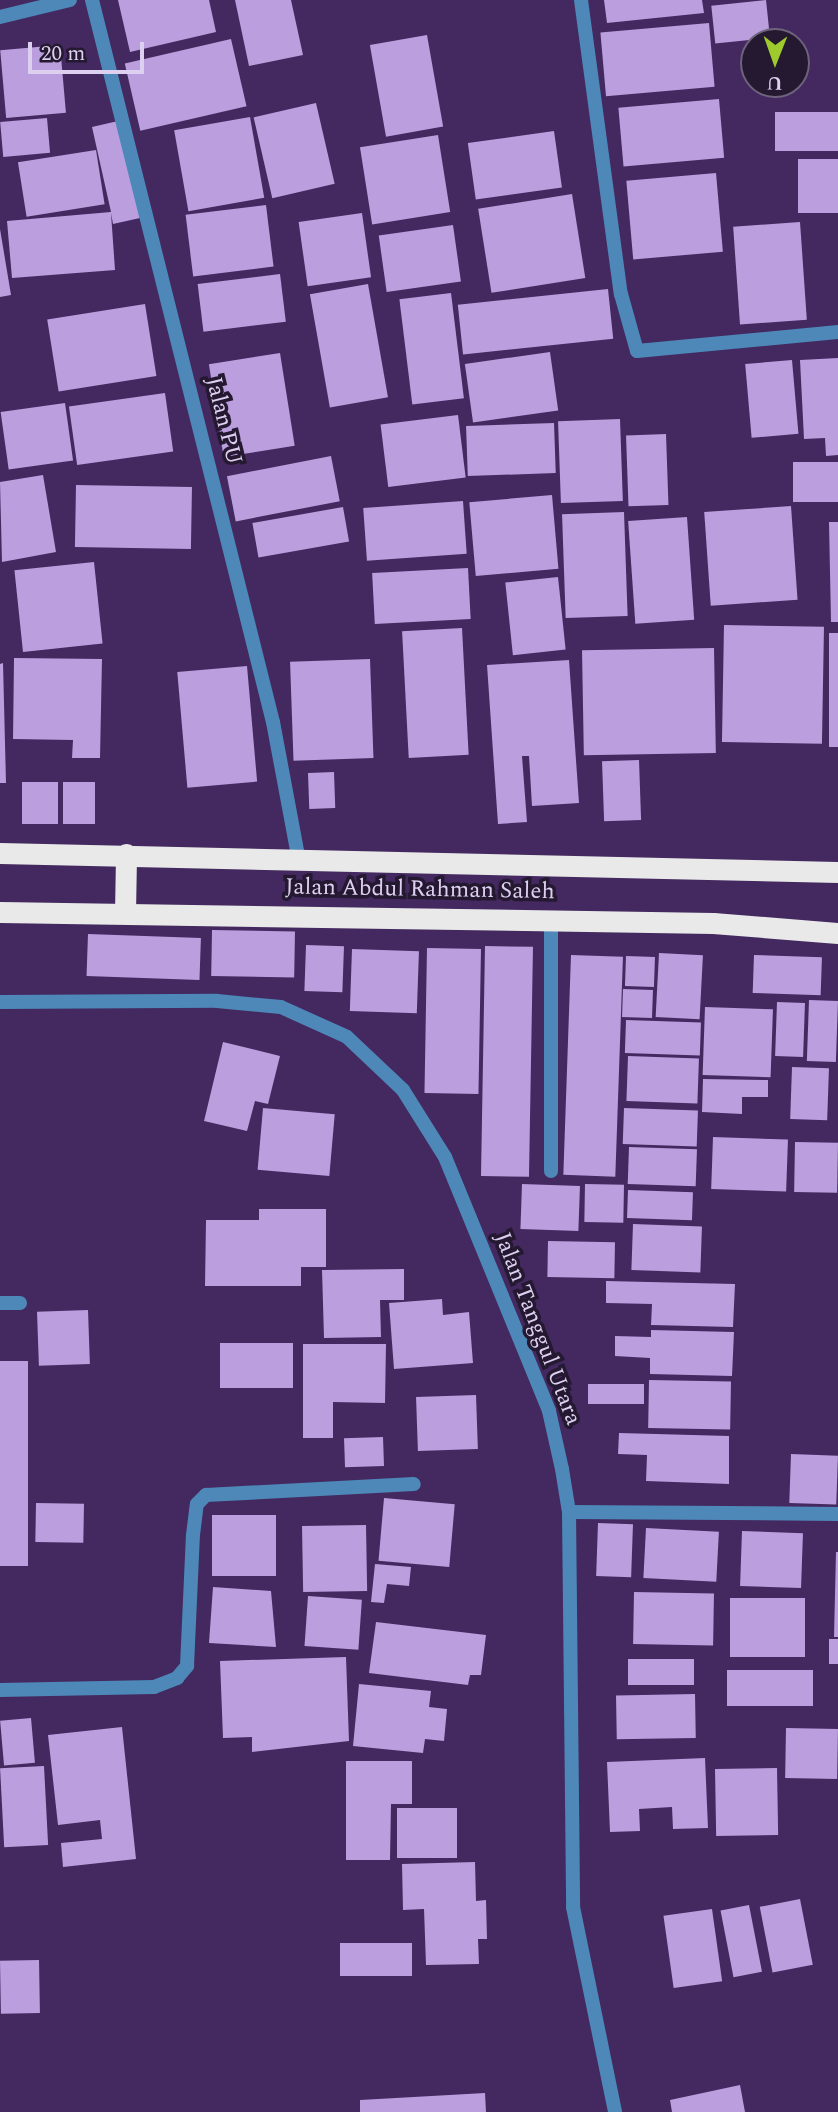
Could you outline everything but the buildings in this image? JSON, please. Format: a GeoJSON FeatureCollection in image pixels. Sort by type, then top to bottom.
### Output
{"type":"FeatureCollection","features":[{"type":"Feature","properties":{"kind":"highway","name":"Jalan Abdul Rahman Saleh"},"geometry":{"type":"LineString","coordinates":[[0,853],[298,856],[838,872]]}},
{"type":"Feature","properties":{"kind":"highway"},"geometry":{"type":"LineString","coordinates":[[125,913],[127,854]]}},
{"type":"Feature","properties":{"kind":"highway","name":"Jalan Abdul Rahman Saleh"},"geometry":{"type":"LineString","coordinates":[[0,912],[551,919],[838,933]]}},
{"type":"Feature","properties":{"kind":"street"},"geometry":{"type":"LineString","coordinates":[[0,17],[70,0]]}},
{"type":"Feature","properties":{"kind":"street","name":"Jalan PU"},"geometry":{"type":"LineString","coordinates":[[92,0],[273,722],[298,856]]}},
{"type":"Feature","properties":{"kind":"street"},"geometry":{"type":"LineString","coordinates":[[581,0],[621,294],[637,351],[838,332]]}},
{"type":"Feature","properties":{"kind":"street"},"geometry":{"type":"LineString","coordinates":[[551,919],[551,1171]]}},
{"type":"Feature","properties":{"kind":"street","name":"Jalan Tanggul Utara"},"geometry":{"type":"LineString","coordinates":[[0,1002],[217,1001],[281,1007],[347,1037],[403,1090],[445,1157],[549,1411],[569,1511],[573,1907],[615,2112]]}},
{"type":"Feature","properties":{"kind":"street"},"geometry":{"type":"LineString","coordinates":[[0,1303],[20,1303]]}},
{"type":"Feature","properties":{"kind":"street"},"geometry":{"type":"LineString","coordinates":[[0,1690],[154,1687],[177,1678],[187,1666],[193,1535],[197,1504],[206,1495],[414,1484]]}},
{"type":"Feature","properties":{"kind":"street"},"geometry":{"type":"LineString","coordinates":[[569,1511],[838,1514]]}}]}
